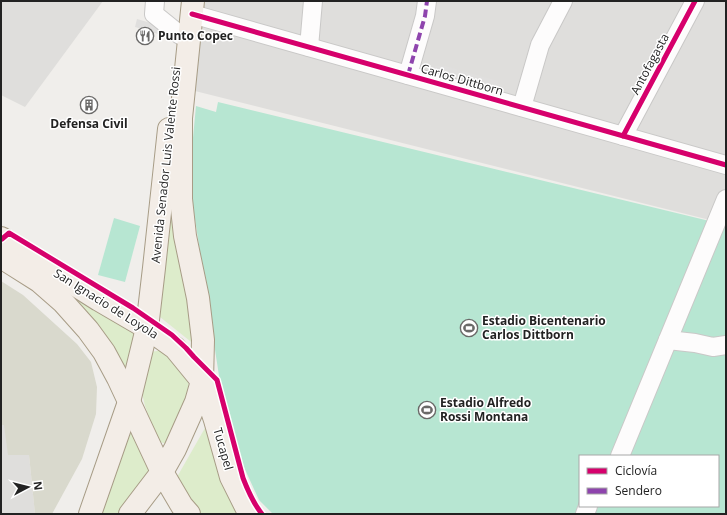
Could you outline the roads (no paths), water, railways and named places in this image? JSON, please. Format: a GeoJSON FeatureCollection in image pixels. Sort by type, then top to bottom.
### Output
{"type":"FeatureCollection","features":[{"type":"Feature","properties":{"kind":"main road","name":"Avenida Senador Luis Valente Rossi"},"geometry":{"type":"LineString","coordinates":[[90,514],[128,402],[147,328],[163,174],[180,35],[189,5]]}},
{"type":"Feature","properties":{"kind":"main road","name":"Avenida Senador Luis Valente Rossi"},"geometry":{"type":"LineString","coordinates":[[189,5],[182,118],[181,199],[185,236],[198,298],[203,340],[202,382]]}},
{"type":"Feature","properties":{"kind":"main road","name":"San Ignacio de Loyola"},"geometry":{"type":"LineString","coordinates":[[1,238],[99,300],[147,328],[175,348],[202,382]]}},
{"type":"Feature","properties":{"kind":"main road","name":"San Ignacio de Loyola"},"geometry":{"type":"LineString","coordinates":[[1,257],[39,281],[63,302],[88,330],[104,352],[118,378],[162,472]]}},
{"type":"Feature","properties":{"kind":"main road"},"geometry":{"type":"LineString","coordinates":[[99,300],[125,306],[137,298],[154,268]]}},
{"type":"Feature","properties":{"kind":"main road"},"geometry":{"type":"LineString","coordinates":[[132,512],[162,472],[175,449],[191,414],[202,382]]}},
{"type":"Feature","properties":{"kind":"main road","name":"Tucapel"},"geometry":{"type":"LineString","coordinates":[[202,382],[215,420],[231,477],[246,508],[251,514]]}},
{"type":"Feature","properties":{"kind":"main road"},"geometry":{"type":"LineString","coordinates":[[162,472],[186,510]]}},
{"type":"Feature","properties":{"kind":"main road"},"geometry":{"type":"LineString","coordinates":[[132,512],[150,502],[158,500],[168,500],[186,510]]}},
{"type":"Feature","properties":{"kind":"street"},"geometry":{"type":"LineString","coordinates":[[155,1],[154,14],[180,35]]}},
{"type":"Feature","properties":{"kind":"street"},"geometry":{"type":"LineString","coordinates":[[309,47],[313,1]]}},
{"type":"Feature","properties":{"kind":"street"},"geometry":{"type":"LineString","coordinates":[[408,75],[425,16],[427,1]]}},
{"type":"Feature","properties":{"kind":"street"},"geometry":{"type":"LineString","coordinates":[[522,107],[540,45],[563,1]]}},
{"type":"Feature","properties":{"kind":"street","name":"Antofagasta"},"geometry":{"type":"LineString","coordinates":[[623,136],[695,1]]}},
{"type":"Feature","properties":{"kind":"street","name":"Carlos Dittborn"},"geometry":{"type":"LineString","coordinates":[[189,5],[309,47],[726,164]]}},
{"type":"Feature","properties":{"kind":"street"},"geometry":{"type":"LineString","coordinates":[[620,455],[726,199]]}},
{"type":"Feature","properties":{"kind":"street"},"geometry":{"type":"LineString","coordinates":[[668,340],[713,347],[726,345]]}},
{"type":"Feature","properties":{"kind":"place","name":"Punto Copec"},"geometry":{"type":"Point","coordinates":[145,36]}},
{"type":"Feature","properties":{"kind":"place","name":"Defensa Civil"},"geometry":{"type":"Point","coordinates":[89,105]}},
{"type":"Feature","properties":{"kind":"place","name":"Estadio Bicentenario Carlos Dittborn"},"geometry":{"type":"Point","coordinates":[469,328]}},
{"type":"Feature","properties":{"kind":"place","name":"Estadio Alfredo Rossi Montana"},"geometry":{"type":"Point","coordinates":[427,410]}}]}
